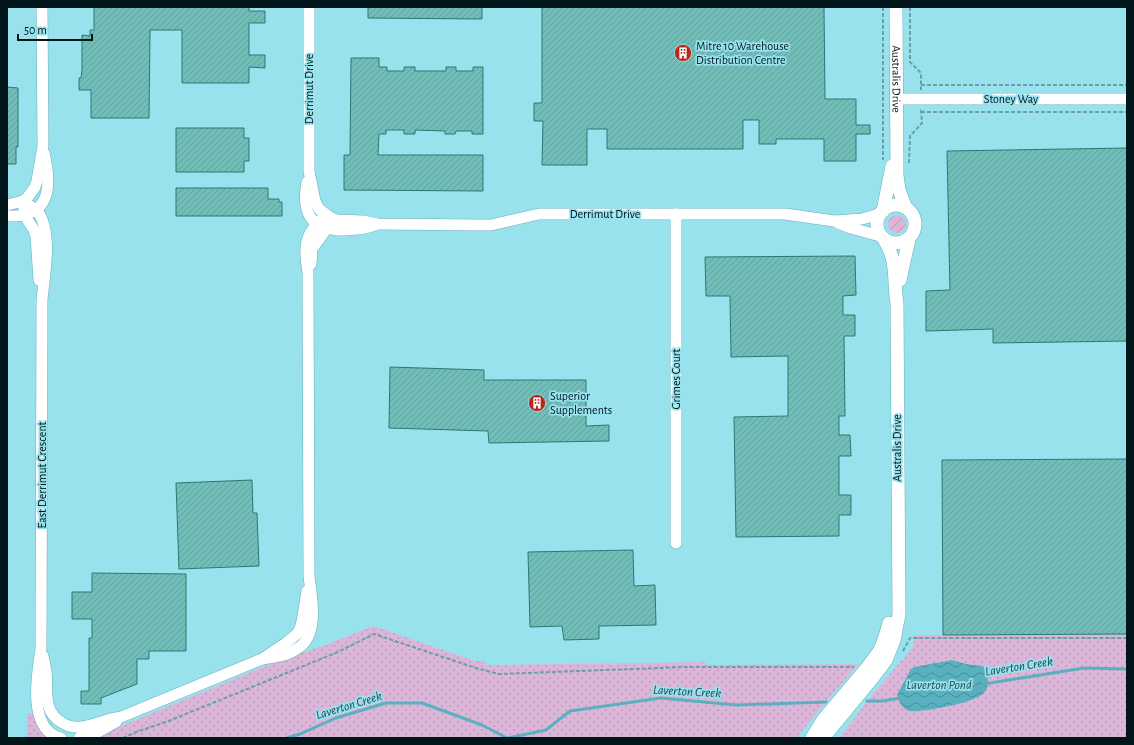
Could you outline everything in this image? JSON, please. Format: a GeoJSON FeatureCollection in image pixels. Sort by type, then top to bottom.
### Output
{"type":"FeatureCollection","features":[{"type":"Feature","properties":{"kind":"street"},"geometry":{"type":"LineString","coordinates":[[7,205],[23,201],[32,193],[35,187],[42,146],[42,7]]}},
{"type":"Feature","properties":{"kind":"street","name":"Derrimut Drive"},"geometry":{"type":"LineString","coordinates":[[309,7],[309,172],[305,192],[308,214],[322,226],[334,230],[364,229],[377,224]]}},
{"type":"Feature","properties":{"kind":"street","name":"Australis Drive"},"geometry":{"type":"LineString","coordinates":[[896,7],[896,151],[898,185],[906,208]]}},
{"type":"Feature","properties":{"kind":"street","name":"Stoney Way"},"geometry":{"type":"LineString","coordinates":[[896,99],[1127,99]]}},
{"type":"Feature","properties":{"kind":"street"},"geometry":{"type":"LineString","coordinates":[[7,216],[25,216],[36,210],[42,204],[46,196],[48,187],[46,160],[42,146]]}},
{"type":"Feature","properties":{"kind":"street","name":"Australis Drive"},"geometry":{"type":"LineString","coordinates":[[881,213],[896,151]]}},
{"type":"Feature","properties":{"kind":"street","name":"Derrimut Drive"},"geometry":{"type":"LineString","coordinates":[[309,172],[315,201],[319,209],[326,215],[337,220],[363,221],[377,224],[491,225],[539,214],[785,214],[834,221],[862,219],[881,213]]}},
{"type":"Feature","properties":{"kind":"street"},"geometry":{"type":"LineString","coordinates":[[23,201],[36,210]]}},
{"type":"Feature","properties":{"kind":"street","name":"East Derrimut Crescent"},"geometry":{"type":"LineString","coordinates":[[23,201],[25,216],[36,236],[38,279],[42,300]]}},
{"type":"Feature","properties":{"kind":"street"},"geometry":{"type":"LineString","coordinates":[[896,205],[906,208],[913,214],[916,222],[910,239],[903,243],[896,244],[883,238],[877,227],[881,213],[888,207],[896,205]]}},
{"type":"Feature","properties":{"kind":"street","name":"East Derrimut Crescent"},"geometry":{"type":"LineString","coordinates":[[36,210],[43,222],[46,238],[42,300],[42,649],[46,672],[48,707],[57,720],[65,725],[77,727],[121,717],[262,659],[281,656],[299,648],[309,636],[312,611],[309,577],[308,272],[311,264],[312,249],[326,215]]}},
{"type":"Feature","properties":{"kind":"street","name":"Grimes Court"},"geometry":{"type":"LineString","coordinates":[[676,214],[676,543]]}},
{"type":"Feature","properties":{"kind":"street","name":"Derrimut Drive"},"geometry":{"type":"LineString","coordinates":[[834,221],[883,238]]}},
{"type":"Feature","properties":{"kind":"street","name":"Australis Drive"},"geometry":{"type":"LineString","coordinates":[[824,738],[886,660],[894,640],[899,614],[897,303],[895,265],[890,249],[883,238]]}},
{"type":"Feature","properties":{"kind":"street","name":"Australis Drive"},"geometry":{"type":"LineString","coordinates":[[897,303],[901,273],[910,239]]}},
{"type":"Feature","properties":{"kind":"street","name":"Australis Drive"},"geometry":{"type":"LineString","coordinates":[[812,738],[823,720],[880,650],[898,592]]}},
{"type":"Feature","properties":{"kind":"street","name":"East Derrimut Crescent"},"geometry":{"type":"LineString","coordinates":[[42,649],[37,676],[38,711],[41,720],[47,729],[54,736],[61,738]]}},
{"type":"Feature","properties":{"kind":"street","name":"East Derrimut Crescent"},"geometry":{"type":"LineString","coordinates":[[79,738],[98,732],[113,724],[121,717]]}},
{"type":"Feature","properties":{"kind":"path"},"geometry":{"type":"LineString","coordinates":[[910,7],[910,62],[921,74],[921,85],[1127,85]]}},
{"type":"Feature","properties":{"kind":"path"},"geometry":{"type":"LineString","coordinates":[[921,112],[1127,112]]}},
{"type":"Feature","properties":{"kind":"path"},"geometry":{"type":"LineString","coordinates":[[123,738],[338,652],[374,634],[476,668],[499,674],[685,667],[859,667],[861,664],[866,669]]}},
{"type":"Feature","properties":{"kind":"path"},"geometry":{"type":"LineString","coordinates":[[900,657],[910,638],[1127,638]]}},
{"type":"Feature","properties":{"kind":"shaded area"},"geometry":{"type":"Polygon","coordinates":[[[897,215],[903,218],[906,224],[903,230],[897,233],[891,230],[888,224],[891,218],[897,215]]]}},
{"type":"Feature","properties":{"kind":"shaded area"},"geometry":{"type":"Polygon","coordinates":[[[373,626],[475,661],[485,661],[486,665],[706,662],[706,665],[858,664],[796,738],[92,738],[280,660],[323,646],[373,626]]]}},
{"type":"Feature","properties":{"kind":"shaded area"},"geometry":{"type":"Polygon","coordinates":[[[1127,634],[1127,738],[839,738],[872,695],[914,646],[914,635],[1127,634]]]}},
{"type":"Feature","properties":{"kind":"shaded area"},"geometry":{"type":"Polygon","coordinates":[[[27,714],[33,714],[38,725],[50,738],[27,738],[27,714]]]}},
{"type":"Feature","properties":{"kind":"water","name":"Laverton Pond"},"geometry":{"type":"Polygon","coordinates":[[[952,660],[966,664],[983,666],[988,681],[984,693],[966,702],[950,706],[915,711],[907,710],[903,707],[897,695],[911,669],[914,667],[952,660]]]}},
{"type":"Feature","properties":{"kind":"building"},"geometry":{"type":"Polygon","coordinates":[[[94,7],[249,7],[249,11],[265,11],[265,23],[249,23],[249,55],[265,55],[265,68],[249,67],[249,83],[182,83],[182,30],[150,30],[149,118],[91,118],[91,90],[79,90],[79,78],[81,78],[82,69],[82,35],[90,36],[90,30],[94,30],[94,7]]]}},
{"type":"Feature","properties":{"kind":"building"},"geometry":{"type":"Polygon","coordinates":[[[368,7],[482,7],[482,19],[368,18],[368,7]]]}},
{"type":"Feature","properties":{"kind":"building","name":"Mitre 10 Warehouse Distribution Centre"},"geometry":{"type":"Polygon","coordinates":[[[542,7],[824,7],[825,99],[856,99],[856,125],[870,125],[870,134],[856,134],[856,161],[824,161],[824,139],[776,139],[776,144],[759,144],[759,120],[743,120],[743,149],[607,149],[607,129],[587,129],[587,165],[542,165],[543,121],[534,121],[534,103],[542,103],[542,7]]]}},
{"type":"Feature","properties":{"kind":"building"},"geometry":{"type":"Polygon","coordinates":[[[351,58],[379,58],[379,67],[387,67],[387,71],[404,71],[404,67],[415,67],[415,71],[446,71],[446,67],[456,67],[456,71],[473,71],[473,67],[483,67],[483,134],[472,134],[472,131],[456,131],[455,134],[445,134],[445,131],[415,130],[415,134],[404,134],[404,130],[386,130],[386,134],[379,134],[378,155],[483,155],[483,191],[344,190],[344,155],[350,155],[351,58]]]}},
{"type":"Feature","properties":{"kind":"building"},"geometry":{"type":"Polygon","coordinates":[[[7,87],[18,88],[18,147],[16,147],[16,164],[7,164],[7,87]]]}},
{"type":"Feature","properties":{"kind":"building"},"geometry":{"type":"Polygon","coordinates":[[[176,128],[244,128],[244,138],[249,138],[249,161],[244,161],[244,172],[176,172],[176,128]]]}},
{"type":"Feature","properties":{"kind":"building"},"geometry":{"type":"Polygon","coordinates":[[[1127,148],[1127,341],[993,343],[993,329],[926,331],[926,291],[950,290],[947,151],[1127,148]]]}},
{"type":"Feature","properties":{"kind":"building"},"geometry":{"type":"Polygon","coordinates":[[[176,188],[268,188],[268,199],[279,199],[279,202],[282,202],[282,216],[176,216],[176,188]]]}},
{"type":"Feature","properties":{"kind":"building"},"geometry":{"type":"Polygon","coordinates":[[[855,256],[856,295],[843,296],[843,315],[855,315],[855,336],[844,336],[845,416],[839,416],[839,435],[850,435],[851,456],[839,456],[839,495],[851,495],[851,515],[839,515],[839,536],[736,537],[734,417],[788,416],[788,356],[731,357],[730,296],[706,296],[705,257],[855,256]]]}},
{"type":"Feature","properties":{"kind":"building"},"geometry":{"type":"Polygon","coordinates":[[[390,367],[484,370],[484,380],[586,380],[586,426],[609,425],[609,441],[489,443],[488,431],[389,428],[390,367]]]}},
{"type":"Feature","properties":{"kind":"building"},"geometry":{"type":"Polygon","coordinates":[[[1127,459],[1127,634],[943,635],[942,460],[1127,459]]]}},
{"type":"Feature","properties":{"kind":"building"},"geometry":{"type":"Polygon","coordinates":[[[252,480],[253,513],[257,513],[259,566],[179,569],[176,483],[252,480]]]}},
{"type":"Feature","properties":{"kind":"building"},"geometry":{"type":"Polygon","coordinates":[[[633,550],[634,586],[655,585],[656,625],[599,626],[599,639],[564,640],[562,626],[530,627],[528,552],[633,550]]]}},
{"type":"Feature","properties":{"kind":"building"},"geometry":{"type":"Polygon","coordinates":[[[92,573],[186,574],[186,651],[149,651],[149,659],[137,659],[137,684],[101,698],[101,704],[81,704],[81,691],[89,691],[89,638],[92,638],[92,619],[72,619],[72,592],[92,592],[92,573]]]}},
{"type":"Feature","properties":{"kind":"waterway","name":"Laverton Creek"},"geometry":{"type":"LineString","coordinates":[[984,684],[1084,668],[1127,669]]}},
{"type":"Feature","properties":{"kind":"waterway","name":"Laverton Creek"},"geometry":{"type":"LineString","coordinates":[[508,738],[546,730],[570,711],[661,698],[736,705],[826,702]]}},
{"type":"Feature","properties":{"kind":"waterway","name":"Laverton Creek"},"geometry":{"type":"LineString","coordinates":[[867,701],[883,701],[900,698]]}},
{"type":"Feature","properties":{"kind":"waterway","name":"Laverton Creek"},"geometry":{"type":"LineString","coordinates":[[287,738],[300,734],[336,718],[386,703],[422,703],[482,725],[507,738]]}},
{"type":"Feature","properties":{"kind":"place","name":"Mitre 10 Warehouse Distribution Centre"},"geometry":{"type":"Point","coordinates":[683,53]}},
{"type":"Feature","properties":{"kind":"place","name":"Superior Supplements"},"geometry":{"type":"Point","coordinates":[537,403]}}]}
